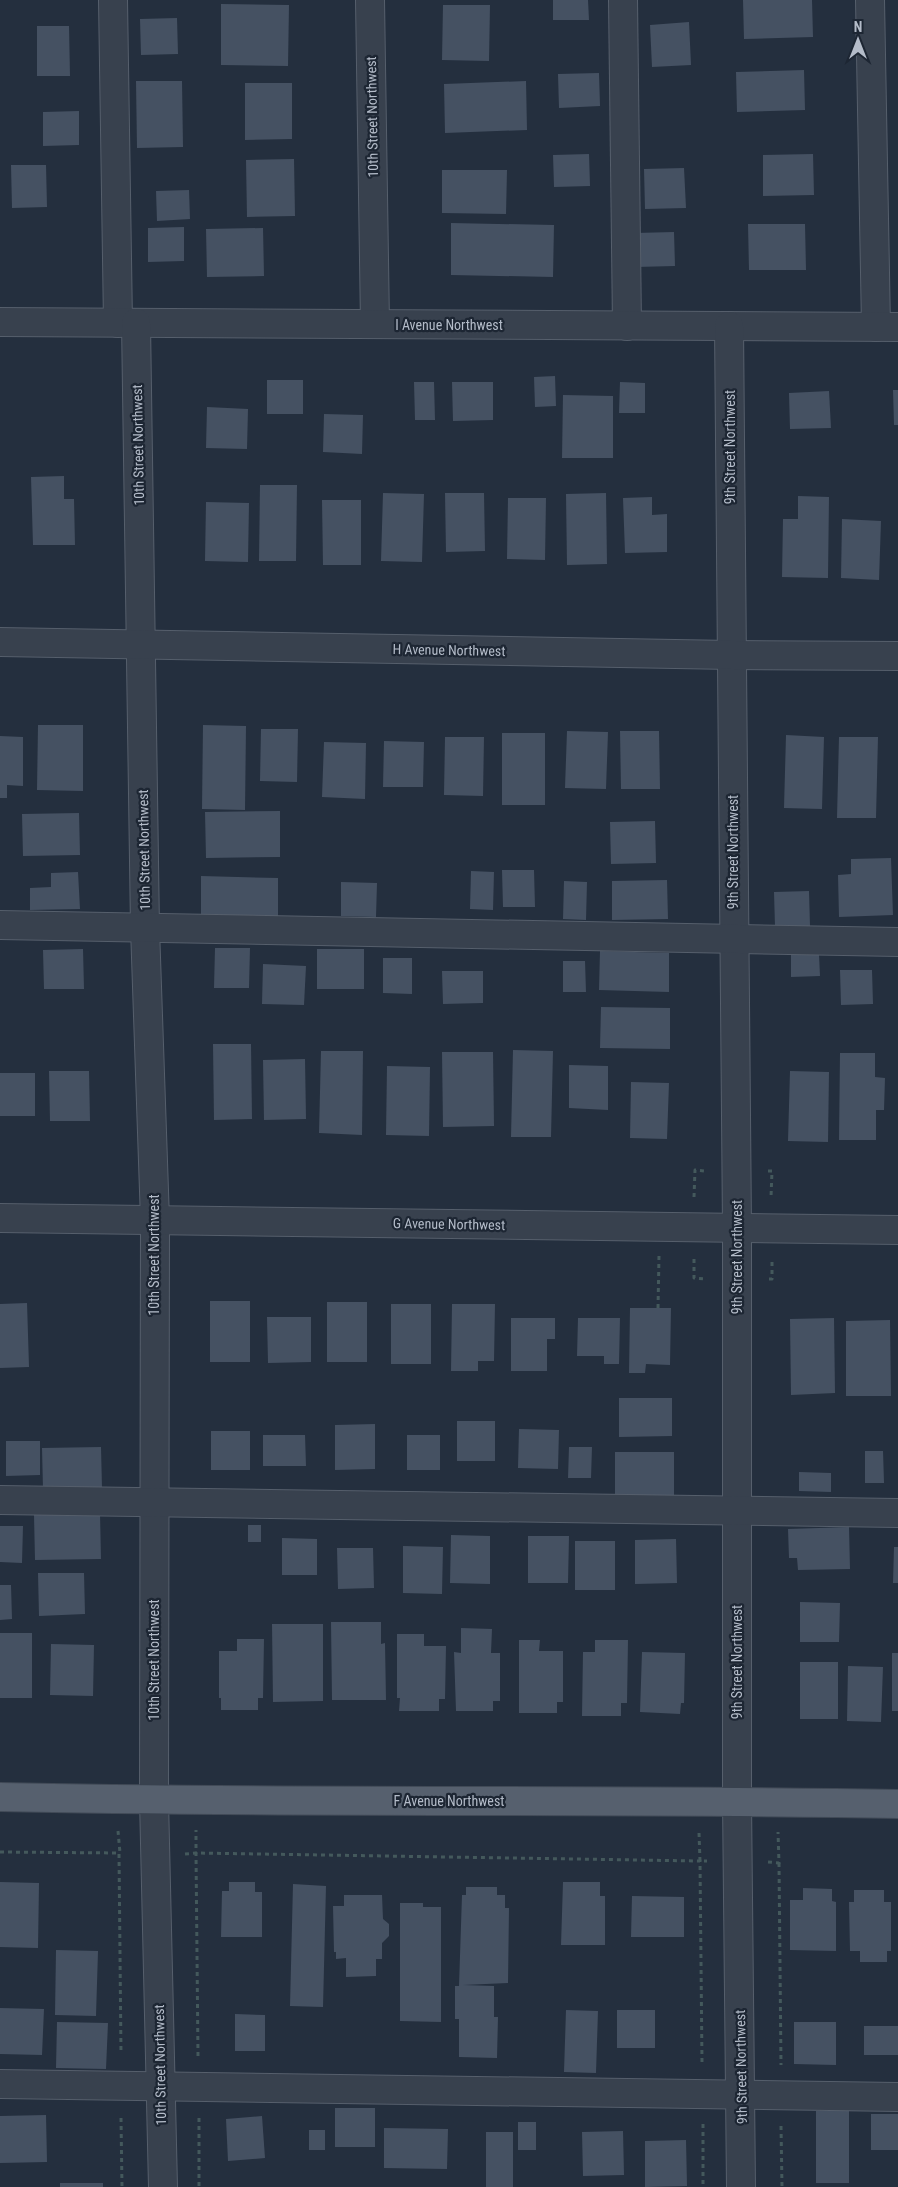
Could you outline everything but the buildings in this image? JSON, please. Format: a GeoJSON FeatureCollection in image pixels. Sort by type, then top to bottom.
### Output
{"type":"FeatureCollection","features":[{"type":"Feature","properties":{"kind":"main road","name":"F Avenue Northwest"},"geometry":{"type":"LineString","coordinates":[[0,1797],[154,1800],[737,1801],[898,1804]]}},
{"type":"Feature","properties":{"kind":"street","name":"10th Street Northwest"},"geometry":{"type":"LineString","coordinates":[[113,0],[141,644],[145,928],[155,1220],[154,1800],[162,2187]]}},
{"type":"Feature","properties":{"kind":"street","name":"10th Street Northwest"},"geometry":{"type":"LineString","coordinates":[[370,0],[375,324]]}},
{"type":"Feature","properties":{"kind":"street"},"geometry":{"type":"LineString","coordinates":[[623,0],[627,326]]}},
{"type":"Feature","properties":{"kind":"street"},"geometry":{"type":"LineString","coordinates":[[870,0],[887,327]]}},
{"type":"Feature","properties":{"kind":"street","name":"I Avenue Northwest"},"geometry":{"type":"LineString","coordinates":[[0,322],[887,327]]}},
{"type":"Feature","properties":{"kind":"street","name":"9th Street Northwest"},"geometry":{"type":"LineString","coordinates":[[729,326],[737,1228],[737,1801],[742,2094],[741,2187]]}},
{"type":"Feature","properties":{"kind":"street","name":"H Avenue Northwest"},"geometry":{"type":"LineString","coordinates":[[0,642],[731,655],[898,656]]}},
{"type":"Feature","properties":{"kind":"street"},"geometry":{"type":"LineString","coordinates":[[0,926],[898,942]]}},
{"type":"Feature","properties":{"kind":"street","name":"G Avenue Northwest"},"geometry":{"type":"LineString","coordinates":[[0,1218],[898,1230]]}},
{"type":"Feature","properties":{"kind":"street"},"geometry":{"type":"LineString","coordinates":[[0,1500],[898,1513]]}},
{"type":"Feature","properties":{"kind":"street"},"geometry":{"type":"LineString","coordinates":[[0,2084],[898,2097]]}},
{"type":"Feature","properties":{"kind":"path"},"geometry":{"type":"LineString","coordinates":[[694,1200],[695,1170],[709,1171]]}},
{"type":"Feature","properties":{"kind":"path"},"geometry":{"type":"LineString","coordinates":[[658,1308],[660,1227]]}},
{"type":"Feature","properties":{"kind":"path"},"geometry":{"type":"LineString","coordinates":[[694,1258],[694,1278],[709,1279]]}},
{"type":"Feature","properties":{"kind":"path"},"geometry":{"type":"LineString","coordinates":[[196,1821],[199,2187]]}},
{"type":"Feature","properties":{"kind":"path"},"geometry":{"type":"LineString","coordinates":[[118,1826],[122,2187]]}},
{"type":"Feature","properties":{"kind":"path"},"geometry":{"type":"LineString","coordinates":[[778,1829],[782,2187]]}},
{"type":"Feature","properties":{"kind":"path"},"geometry":{"type":"LineString","coordinates":[[699,1833],[703,2187]]}},
{"type":"Feature","properties":{"kind":"path"},"geometry":{"type":"LineString","coordinates":[[0,1852],[126,1854]]}},
{"type":"Feature","properties":{"kind":"path"},"geometry":{"type":"LineString","coordinates":[[180,1854],[715,1860]]}},
{"type":"Feature","properties":{"kind":"path"},"geometry":{"type":"LineString","coordinates":[[766,1862],[779,1863]]}}]}
